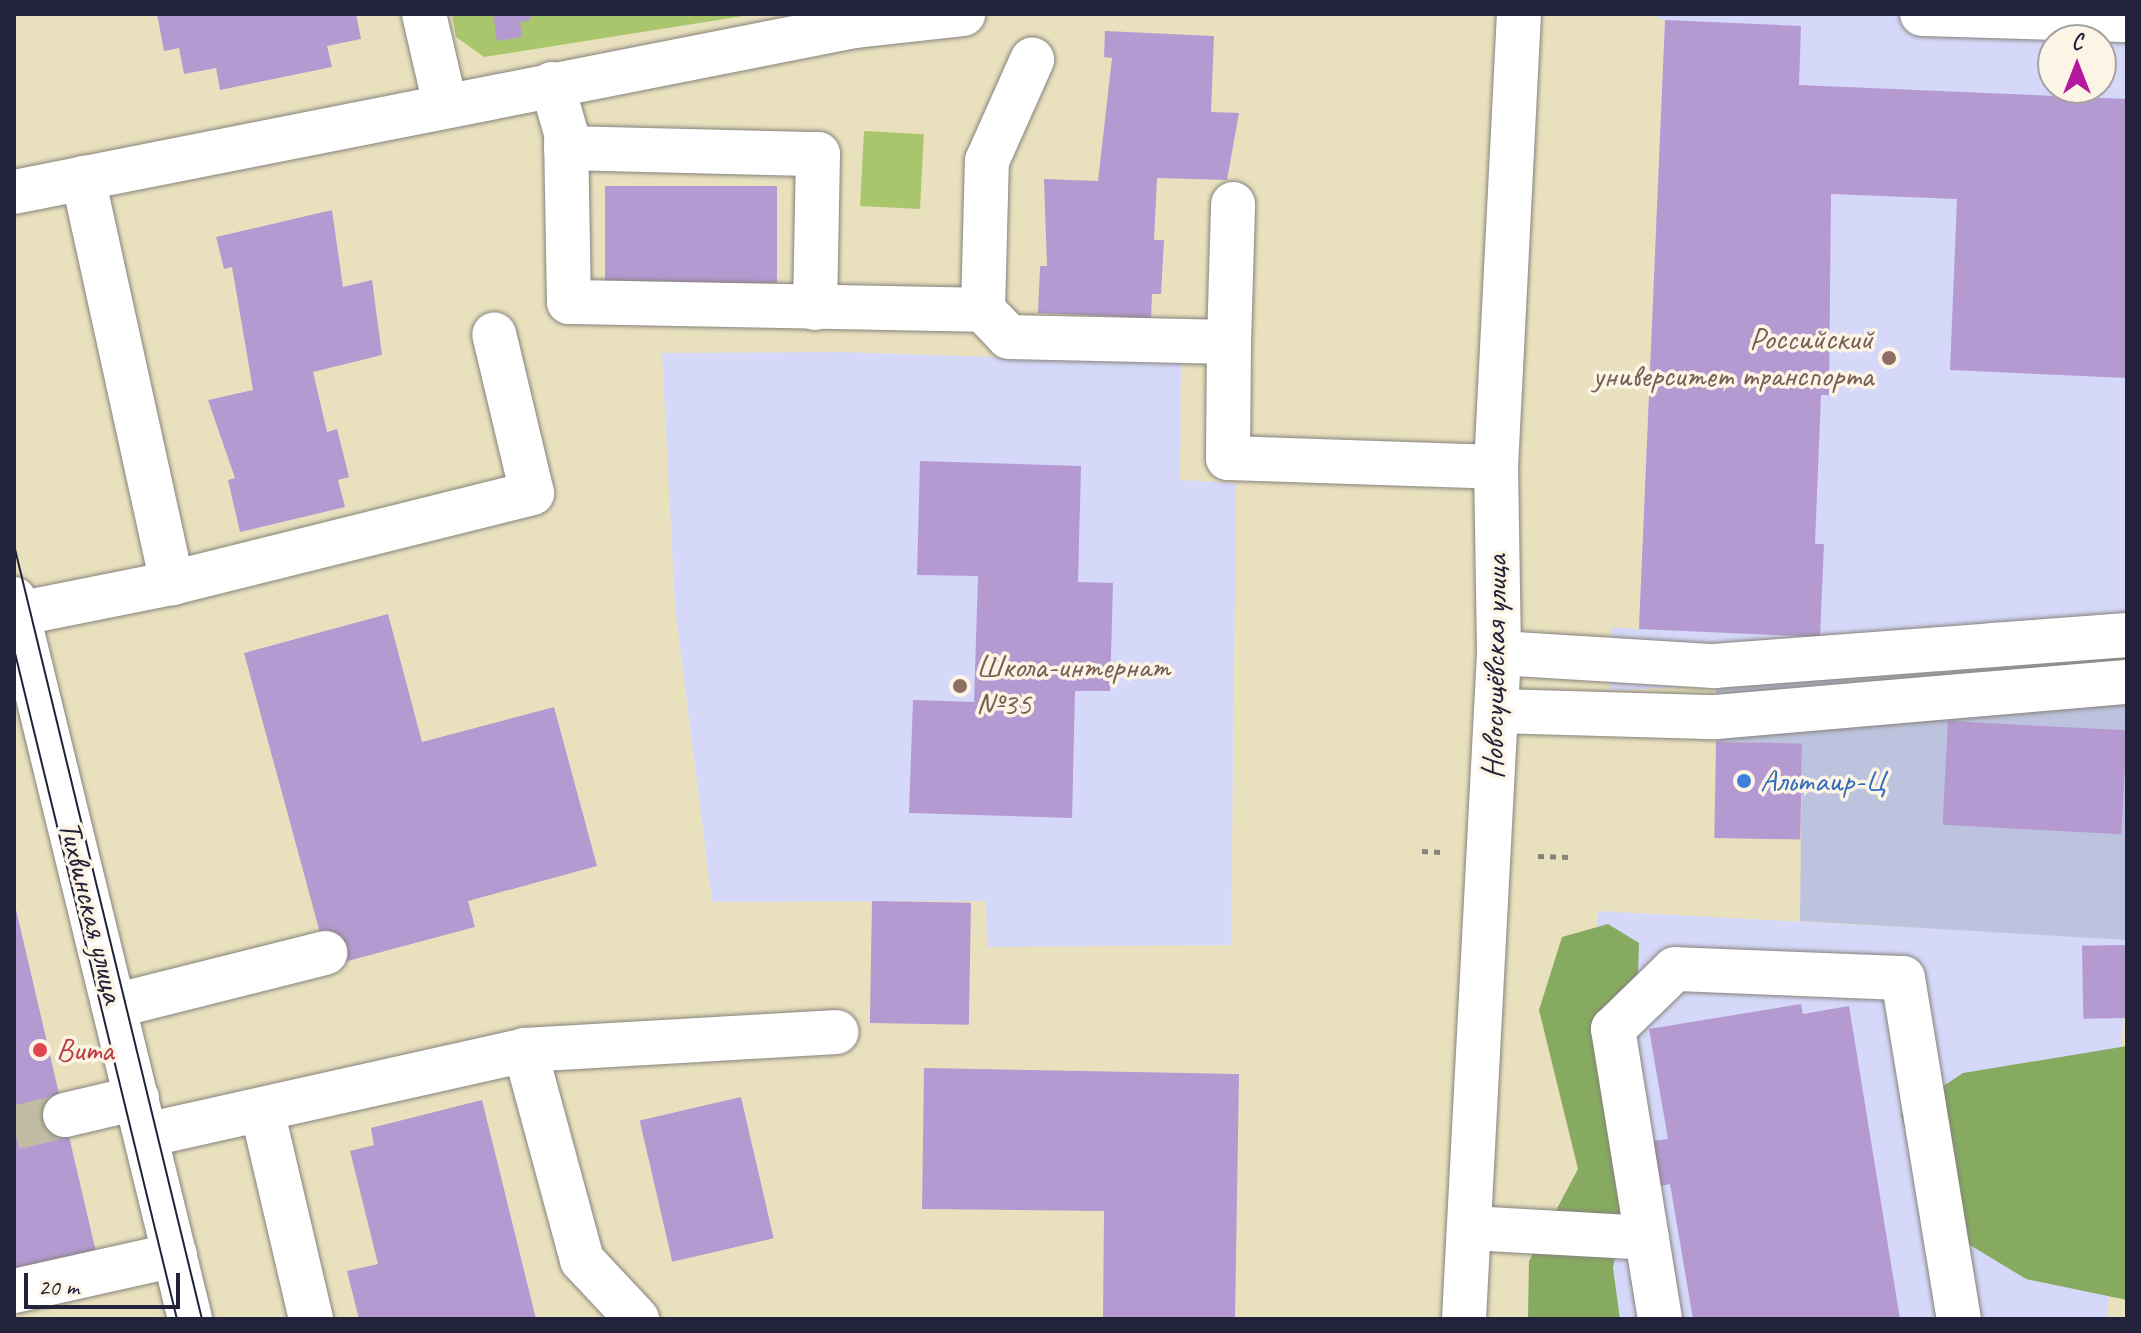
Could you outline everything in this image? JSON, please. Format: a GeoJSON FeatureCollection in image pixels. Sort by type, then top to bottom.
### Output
{"type":"FeatureCollection","features":[{"type":"Feature","properties":{"kind":"street"},"geometry":{"type":"LineString","coordinates":[[424,14],[445,104]]}},
{"type":"Feature","properties":{"kind":"street"},"geometry":{"type":"LineString","coordinates":[[14,192],[856,20],[963,14]]}},
{"type":"Feature","properties":{"kind":"street","name":"Новосущёвская улица"},"geometry":{"type":"LineString","coordinates":[[1464,1319],[1499,653],[1496,467],[1519,14]]}},
{"type":"Feature","properties":{"kind":"street"},"geometry":{"type":"LineString","coordinates":[[1922,14],[2124,18]]}},
{"type":"Feature","properties":{"kind":"street"},"geometry":{"type":"LineString","coordinates":[[983,310],[987,161],[1032,60]]}},
{"type":"Feature","properties":{"kind":"street"},"geometry":{"type":"LineString","coordinates":[[552,84],[566,148],[569,302],[983,310],[1009,337],[1229,342]]}},
{"type":"Feature","properties":{"kind":"street"},"geometry":{"type":"LineString","coordinates":[[566,148],[818,154],[815,308]]}},
{"type":"Feature","properties":{"kind":"street"},"geometry":{"type":"LineString","coordinates":[[83,178],[172,583]]}},
{"type":"Feature","properties":{"kind":"street"},"geometry":{"type":"LineString","coordinates":[[1233,204],[1228,458],[1496,467]]}},
{"type":"Feature","properties":{"kind":"street"},"geometry":{"type":"LineString","coordinates":[[16,606],[172,583],[532,493],[494,334]]}},
{"type":"Feature","properties":{"kind":"street","name":"Тихвинская улица"},"geometry":{"type":"LineString","coordinates":[[16,606],[190,1319]]}},
{"type":"Feature","properties":{"kind":"street"},"geometry":{"type":"LineString","coordinates":[[1499,653],[1714,666],[2127,635]]}},
{"type":"Feature","properties":{"kind":"street"},"geometry":{"type":"LineString","coordinates":[[1496,711],[1716,717],[2127,682]]}},
{"type":"Feature","properties":{"kind":"street"},"geometry":{"type":"LineString","coordinates":[[114,1006],[325,953]]}},
{"type":"Feature","properties":{"kind":"street"},"geometry":{"type":"LineString","coordinates":[[1660,1319],[1613,1029],[1675,969],[1903,978],[1959,1319]]}},
{"type":"Feature","properties":{"kind":"street"},"geometry":{"type":"LineString","coordinates":[[65,1115],[142,1116],[262,1110],[525,1050],[836,1032]]}},
{"type":"Feature","properties":{"kind":"street"},"geometry":{"type":"LineString","coordinates":[[525,1050],[582,1260],[637,1319]]}},
{"type":"Feature","properties":{"kind":"street"},"geometry":{"type":"LineString","coordinates":[[262,1110],[311,1319]]}},
{"type":"Feature","properties":{"kind":"street"},"geometry":{"type":"LineString","coordinates":[[1470,1228],[1647,1238]]}},
{"type":"Feature","properties":{"kind":"street"},"geometry":{"type":"LineString","coordinates":[[14,1291],[175,1255]]}},
{"type":"Feature","properties":{"kind":"path"},"geometry":{"type":"LineString","coordinates":[[1422,851],[1446,852]]}},
{"type":"Feature","properties":{"kind":"path"},"geometry":{"type":"LineString","coordinates":[[1525,856],[1570,857]]}},
{"type":"Feature","properties":{"kind":"shaded area","name":"Российский университет транспорта"},"geometry":{"type":"Polygon","coordinates":[[[1652,14],[2127,14],[2127,660],[1610,691],[1611,627],[1639,629],[1665,21],[1652,14]]]}},
{"type":"Feature","properties":{"kind":"shaded area","name":"Школа-интернат №35"},"geometry":{"type":"Polygon","coordinates":[[[841,352],[1181,363],[1180,480],[1236,483],[1231,945],[987,947],[986,901],[712,902],[675,607],[662,353],[841,352]]]}},
{"type":"Feature","properties":{"kind":"shaded area"},"geometry":{"type":"Polygon","coordinates":[[[2127,660],[2127,940],[1800,921],[1802,744],[1716,742],[1716,687],[2127,660]]]}},
{"type":"Feature","properties":{"kind":"shaded area"},"geometry":{"type":"Polygon","coordinates":[[[1598,911],[2127,939],[2107,1319],[1577,1319],[1598,911]]]}},
{"type":"Feature","properties":{"kind":"green space"},"geometry":{"type":"Polygon","coordinates":[[[452,14],[756,14],[484,57],[456,37],[452,14]]]}},
{"type":"Feature","properties":{"kind":"green space"},"geometry":{"type":"Polygon","coordinates":[[[864,131],[924,134],[920,209],[860,206],[864,131]]]}},
{"type":"Feature","properties":{"kind":"green space"},"geometry":{"type":"Polygon","coordinates":[[[1608,924],[1639,943],[1638,974],[1617,997],[1628,1178],[1613,1268],[1620,1319],[1528,1319],[1529,1261],[1578,1169],[1539,1010],[1562,937],[1608,924]]]}},
{"type":"Feature","properties":{"kind":"green space"},"geometry":{"type":"Polygon","coordinates":[[[2127,1046],[2127,1300],[2026,1279],[1932,1222],[1901,1114],[1963,1073],[2127,1046]]]}},
{"type":"Feature","properties":{"kind":"building"},"geometry":{"type":"Polygon","coordinates":[[[157,14],[356,14],[361,39],[327,46],[332,67],[220,90],[216,68],[184,74],[179,48],[164,51],[157,14]]]}},
{"type":"Feature","properties":{"kind":"building"},"geometry":{"type":"Polygon","coordinates":[[[493,14],[530,14],[531,20],[520,22],[522,37],[497,41],[493,14]]]}},
{"type":"Feature","properties":{"kind":"building"},"geometry":{"type":"Polygon","coordinates":[[[1665,20],[1801,26],[1799,85],[2037,95],[2037,104],[2117,104],[2117,99],[2127,99],[2127,378],[1950,370],[1957,199],[1831,194],[1829,395],[1821,395],[1815,544],[1824,544],[1820,637],[1639,629],[1665,20]]]}},
{"type":"Feature","properties":{"kind":"building"},"geometry":{"type":"Polygon","coordinates":[[[1105,31],[1214,36],[1211,112],[1239,113],[1227,180],[1157,178],[1154,240],[1164,240],[1161,294],[1152,294],[1151,318],[1038,313],[1040,266],[1047,266],[1044,179],[1098,181],[1112,58],[1104,57],[1105,31]]]}},
{"type":"Feature","properties":{"kind":"building"},"geometry":{"type":"Polygon","coordinates":[[[605,186],[777,186],[777,283],[605,283],[605,186]]]}},
{"type":"Feature","properties":{"kind":"building"},"geometry":{"type":"Polygon","coordinates":[[[332,210],[343,287],[372,280],[382,355],[313,372],[327,432],[337,429],[349,477],[338,480],[345,507],[240,532],[228,480],[235,478],[208,400],[253,390],[232,267],[224,269],[216,237],[332,210]]]}},
{"type":"Feature","properties":{"kind":"building"},"geometry":{"type":"Polygon","coordinates":[[[920,461],[1081,466],[1078,582],[1113,583],[1110,691],[1075,691],[1072,818],[909,813],[913,700],[974,702],[978,576],[917,575],[920,461]]]}},
{"type":"Feature","properties":{"kind":"building"},"geometry":{"type":"Polygon","coordinates":[[[388,614],[422,742],[554,707],[597,866],[468,901],[475,927],[329,966],[244,653],[388,614]]]}},
{"type":"Feature","properties":{"kind":"building"},"geometry":{"type":"Polygon","coordinates":[[[1948,721],[2127,730],[2121,834],[1943,825],[1948,721]]]}},
{"type":"Feature","properties":{"kind":"building"},"geometry":{"type":"Polygon","coordinates":[[[1716,742],[1802,744],[1800,839],[1714,838],[1716,742]]]}},
{"type":"Feature","properties":{"kind":"building"},"geometry":{"type":"Polygon","coordinates":[[[14,901],[96,1252],[14,1271],[14,901]]]}},
{"type":"Feature","properties":{"kind":"building"},"geometry":{"type":"Polygon","coordinates":[[[872,901],[971,903],[969,1025],[870,1023],[872,901]]]}},
{"type":"Feature","properties":{"kind":"building"},"geometry":{"type":"Polygon","coordinates":[[[2126,945],[2127,1018],[2083,1019],[2082,946],[2126,945]]]}},
{"type":"Feature","properties":{"kind":"building"},"geometry":{"type":"Polygon","coordinates":[[[1801,1004],[1803,1014],[1849,1006],[1900,1319],[1693,1319],[1670,1184],[1660,1186],[1652,1141],[1668,1139],[1649,1029],[1801,1004]]]}},
{"type":"Feature","properties":{"kind":"building"},"geometry":{"type":"Polygon","coordinates":[[[924,1068],[1239,1074],[1235,1319],[1103,1319],[1104,1211],[922,1209],[924,1068]]]}},
{"type":"Feature","properties":{"kind":"building"},"geometry":{"type":"Polygon","coordinates":[[[741,1097],[774,1238],[672,1262],[640,1120],[741,1097]]]}},
{"type":"Feature","properties":{"kind":"building"},"geometry":{"type":"Polygon","coordinates":[[[482,1100],[536,1319],[359,1319],[347,1271],[378,1264],[350,1151],[374,1145],[371,1128],[482,1100]]]}},
{"type":"Feature","properties":{"kind":"tunnel"},"geometry":{"type":"LineString","coordinates":[[14,1128],[59,1117]]}},
{"type":"Feature","properties":{"kind":"tram line"},"geometry":{"type":"LineString","coordinates":[[14,545],[202,1319]]}},
{"type":"Feature","properties":{"kind":"tram line"},"geometry":{"type":"LineString","coordinates":[[14,649],[177,1319]]}},
{"type":"Feature","properties":{"kind":"place","name":"Российский университет транспорта"},"geometry":{"type":"Point","coordinates":[1889,358]}},
{"type":"Feature","properties":{"kind":"place","name":"Школа-интернат №35"},"geometry":{"type":"Point","coordinates":[960,686]}},
{"type":"Feature","properties":{"kind":"place","name":"Альтаир-Ц"},"geometry":{"type":"Point","coordinates":[1744,781]}},
{"type":"Feature","properties":{"kind":"place","name":"Вита"},"geometry":{"type":"Point","coordinates":[40,1050]}}]}
